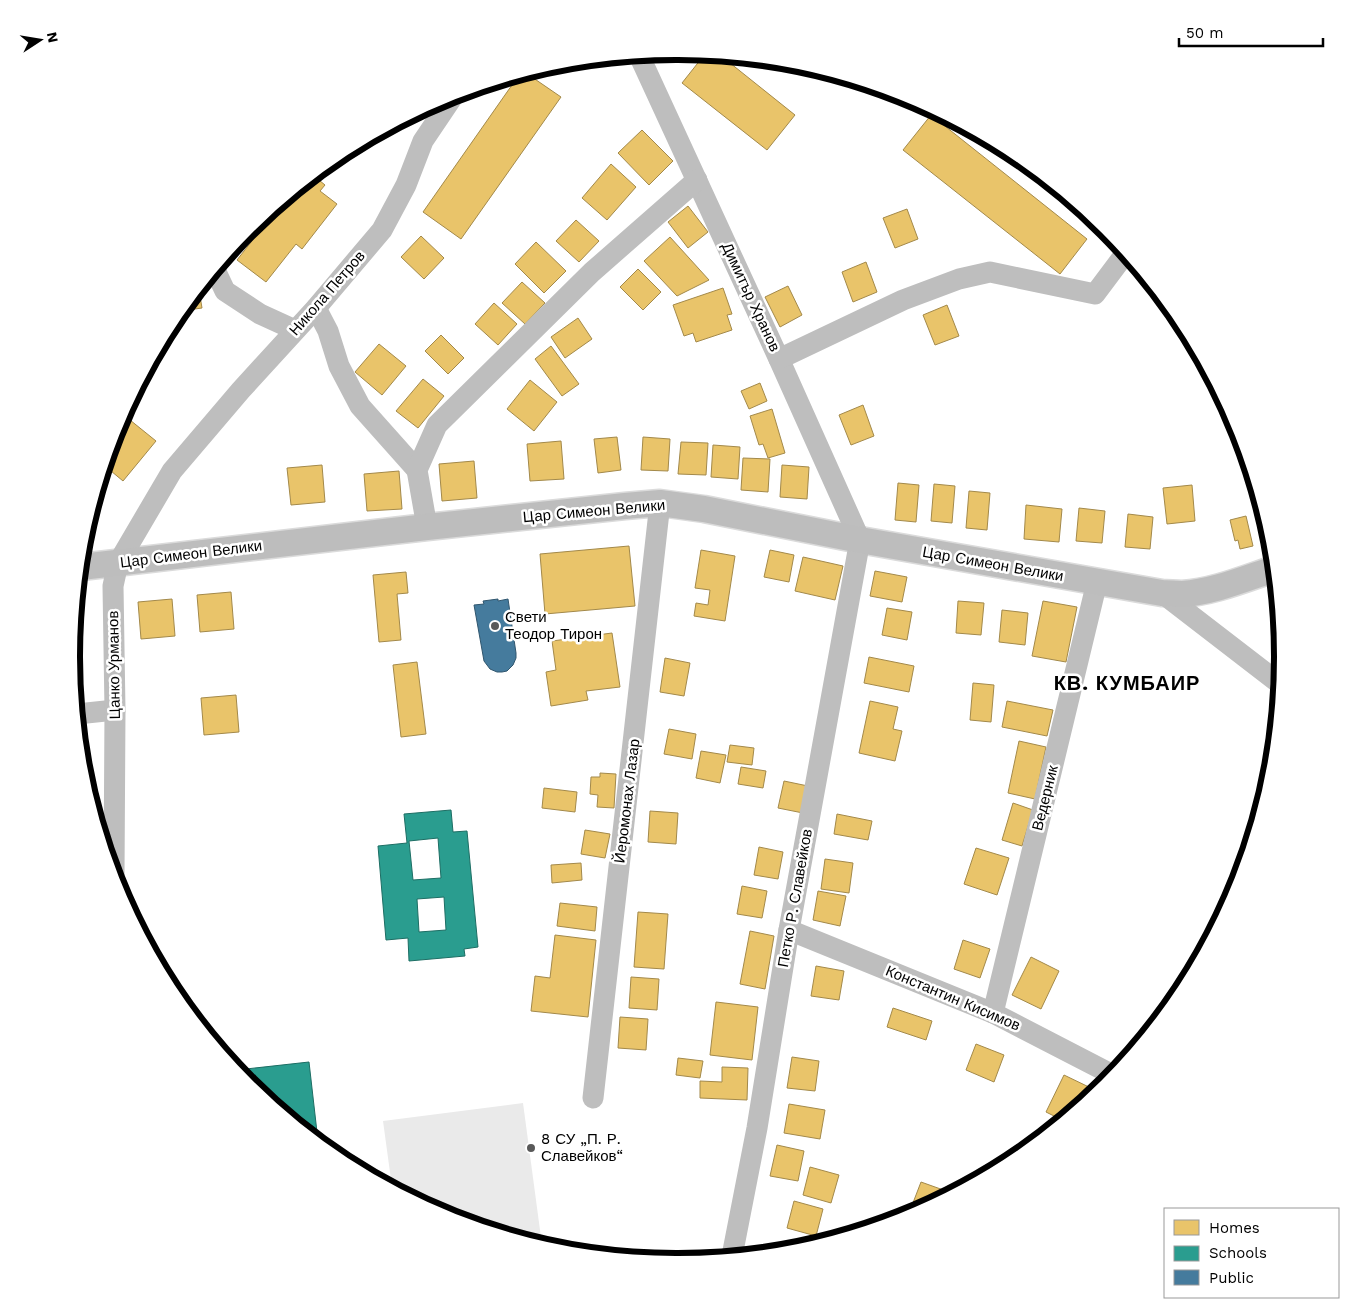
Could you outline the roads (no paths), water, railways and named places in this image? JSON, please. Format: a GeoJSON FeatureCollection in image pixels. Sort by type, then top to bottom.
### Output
{"type":"FeatureCollection","features":[{"type":"Feature","properties":{"kind":"main road","name":"Цар Симеон Велики"},"geometry":{"type":"LineString","coordinates":[[88,566],[427,527],[660,503],[1162,593],[1182,594],[1204,590],[1267,571]]}},
{"type":"Feature","properties":{"kind":"street","name":"Димитър Хранов"},"geometry":{"type":"LineString","coordinates":[[642,61],[860,540]]}},
{"type":"Feature","properties":{"kind":"street","name":"Никола Петров"},"geometry":{"type":"LineString","coordinates":[[172,471],[240,390],[316,308],[382,230],[406,185],[423,142],[447,106]]}},
{"type":"Feature","properties":{"kind":"street"},"geometry":{"type":"LineString","coordinates":[[427,527],[418,470],[437,425],[592,272],[697,180]]}},
{"type":"Feature","properties":{"kind":"street"},"geometry":{"type":"LineString","coordinates":[[779,359],[903,300],[959,280],[990,272],[1095,294],[1122,259]]}},
{"type":"Feature","properties":{"kind":"street"},"geometry":{"type":"LineString","coordinates":[[218,276],[226,291],[260,314],[295,330]]}},
{"type":"Feature","properties":{"kind":"street"},"geometry":{"type":"LineString","coordinates":[[316,308],[328,331],[339,366],[360,406],[418,470]]}},
{"type":"Feature","properties":{"kind":"street","name":"Цанко Урманов"},"geometry":{"type":"LineString","coordinates":[[114,854],[113,586],[118,563],[172,471]]}},
{"type":"Feature","properties":{"kind":"street","name":"Йеромонах Лазар"},"geometry":{"type":"LineString","coordinates":[[593,1098],[660,503]]}},
{"type":"Feature","properties":{"kind":"street","name":"Петко Р. Славейков"},"geometry":{"type":"LineString","coordinates":[[733,1250],[757,1128],[788,930],[860,540]]}},
{"type":"Feature","properties":{"kind":"street","name":"Ведерник"},"geometry":{"type":"LineString","coordinates":[[993,1013],[1097,582]]}},
{"type":"Feature","properties":{"kind":"street","name":"Цар Симеон Велики"},"geometry":{"type":"LineString","coordinates":[[1162,593],[1273,679]]}},
{"type":"Feature","properties":{"kind":"street"},"geometry":{"type":"LineString","coordinates":[[84,713],[115,710]]}},
{"type":"Feature","properties":{"kind":"street","name":"Константин Кисимов"},"geometry":{"type":"LineString","coordinates":[[788,930],[993,1013],[1105,1071]]}},
{"type":"Feature","properties":{"kind":"place","name":"Свети Теодор Тирон"},"geometry":{"type":"Point","coordinates":[495,626]}},
{"type":"Feature","properties":{"kind":"place","name":"8 СУ „П. Р. Славейков“"},"geometry":{"type":"Point","coordinates":[531,1148]}},
{"type":"Feature","properties":{"kind":"district","name":"КВ. КУМБАИР"},"geometry":{"type":"Point","coordinates":[1127,683]}}]}
